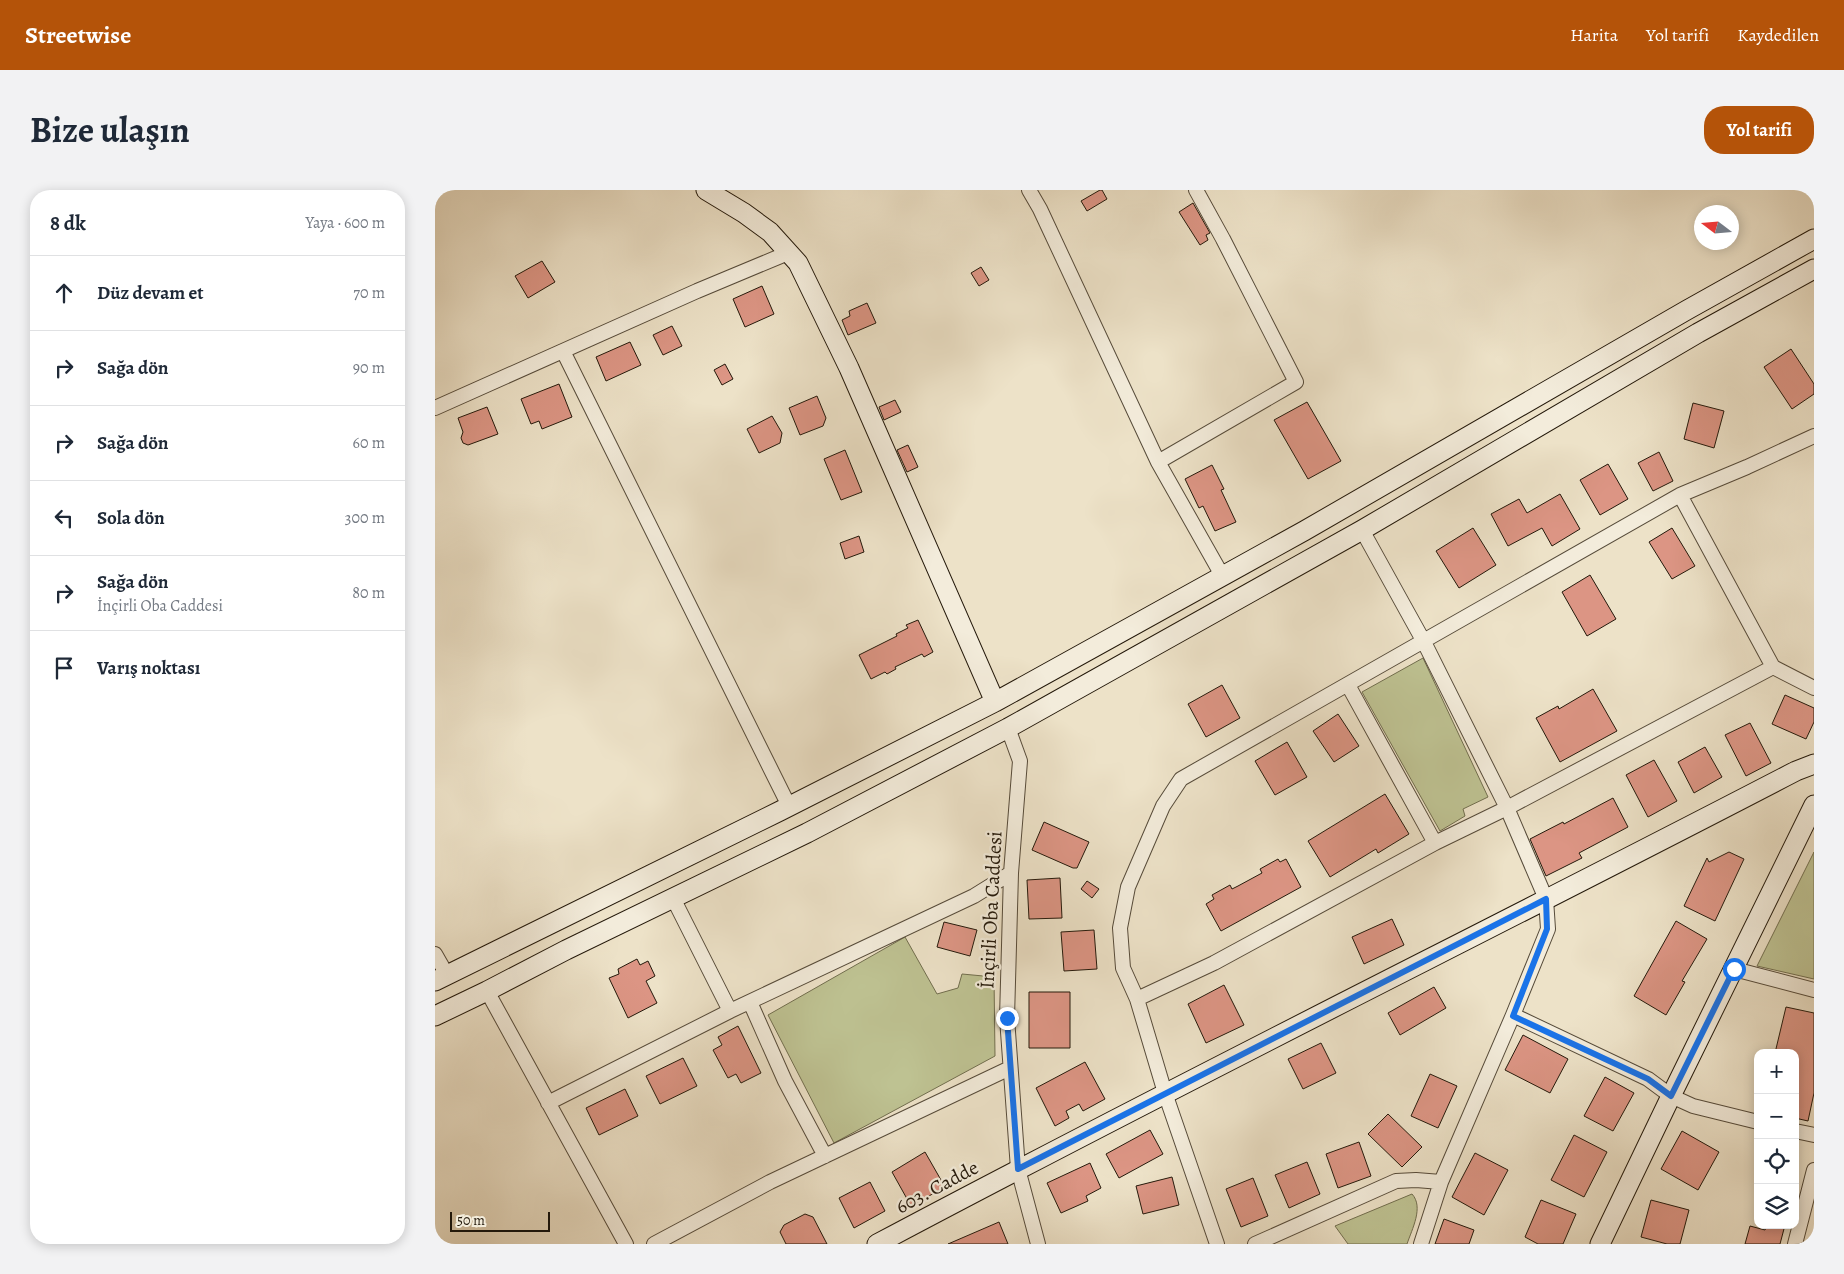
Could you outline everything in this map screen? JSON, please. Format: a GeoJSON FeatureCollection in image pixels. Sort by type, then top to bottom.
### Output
{"type":"FeatureCollection","features":[{"type":"Feature","properties":{"kind":"main road"},"geometry":{"type":"LineString","coordinates":[[706,190],[744,213],[770,232],[797,263],[849,368],[995,702]]}},
{"type":"Feature","properties":{"kind":"main road"},"geometry":{"type":"LineString","coordinates":[[441,978],[995,702],[1223,577],[1679,314],[1814,239]]}},
{"type":"Feature","properties":{"kind":"main road"},"geometry":{"type":"LineString","coordinates":[[435,1016],[487,992],[565,950],[807,834],[1008,728],[1362,530],[1699,333],[1814,269]]}},
{"type":"Feature","properties":{"kind":"main road","name":"603. Cadde"},"geometry":{"type":"LineString","coordinates":[[877,1244],[1165,1092],[1796,771],[1814,764]]}},
{"type":"Feature","properties":{"kind":"main road"},"geometry":{"type":"LineString","coordinates":[[1600,1244],[1671,1096],[1813,811]]}},
{"type":"Feature","properties":{"kind":"street"},"geometry":{"type":"LineString","coordinates":[[1029,190],[1040,209],[1158,462],[1223,577]]}},
{"type":"Feature","properties":{"kind":"street"},"geometry":{"type":"LineString","coordinates":[[1158,462],[1295,382],[1196,190]]}},
{"type":"Feature","properties":{"kind":"street"},"geometry":{"type":"LineString","coordinates":[[435,408],[697,291],[788,253]]}},
{"type":"Feature","properties":{"kind":"street"},"geometry":{"type":"LineString","coordinates":[[563,351],[789,806]]}},
{"type":"Feature","properties":{"kind":"street"},"geometry":{"type":"LineString","coordinates":[[1217,1244],[1165,1092],[1137,999],[1123,968],[1120,928],[1128,887],[1163,806],[1181,780],[1680,495],[1814,436]]}},
{"type":"Feature","properties":{"kind":"street"},"geometry":{"type":"LineString","coordinates":[[1680,495],[1773,667],[1814,688]]}},
{"type":"Feature","properties":{"kind":"street"},"geometry":{"type":"LineString","coordinates":[[1362,530],[1424,642],[1507,808],[1546,899],[1547,929],[1513,1016],[1441,1182],[1421,1244]]}},
{"type":"Feature","properties":{"kind":"street"},"geometry":{"type":"LineString","coordinates":[[1137,999],[1214,962],[1435,843],[1507,808],[1773,667]]}},
{"type":"Feature","properties":{"kind":"street"},"geometry":{"type":"LineString","coordinates":[[1348,685],[1435,843]]}},
{"type":"Feature","properties":{"kind":"street","name":"İnçirli Oba Caddesi"},"geometry":{"type":"LineString","coordinates":[[1008,728],[1020,761],[1011,873],[1007,1018],[1018,1169],[1038,1244]]}},
{"type":"Feature","properties":{"kind":"street"},"geometry":{"type":"LineString","coordinates":[[548,1103],[730,1011],[974,896],[1011,873]]}},
{"type":"Feature","properties":{"kind":"street"},"geometry":{"type":"LineString","coordinates":[[673,898],[730,1011]]}},
{"type":"Feature","properties":{"kind":"street"},"geometry":{"type":"LineString","coordinates":[[435,954],[441,978]]}},
{"type":"Feature","properties":{"kind":"street"},"geometry":{"type":"LineString","coordinates":[[1734,969],[1814,990]]}},
{"type":"Feature","properties":{"kind":"street"},"geometry":{"type":"LineString","coordinates":[[487,992],[626,1244]]}},
{"type":"Feature","properties":{"kind":"street"},"geometry":{"type":"LineString","coordinates":[[750,1002],[785,1081],[825,1156]]}},
{"type":"Feature","properties":{"kind":"street"},"geometry":{"type":"LineString","coordinates":[[1513,1016],[1648,1079],[1671,1096],[1693,1106],[1754,1121]]}},
{"type":"Feature","properties":{"kind":"street"},"geometry":{"type":"LineString","coordinates":[[653,1244],[771,1182],[1010,1068]]}},
{"type":"Feature","properties":{"kind":"street"},"geometry":{"type":"LineString","coordinates":[[1799,1132],[1814,1135]]}},
{"type":"Feature","properties":{"kind":"street"},"geometry":{"type":"LineString","coordinates":[[1795,1244],[1814,1170]]}},
{"type":"Feature","properties":{"kind":"street"},"geometry":{"type":"LineString","coordinates":[[1255,1244],[1396,1181],[1441,1182]]}},
{"type":"Feature","properties":{"kind":"green space"},"geometry":{"type":"Polygon","coordinates":[[[1423,658],[1488,797],[1463,809],[1465,816],[1440,831],[1362,692],[1423,658]]]}},
{"type":"Feature","properties":{"kind":"green space"},"geometry":{"type":"Polygon","coordinates":[[[1814,852],[1814,979],[1757,966],[1814,852]]]}},
{"type":"Feature","properties":{"kind":"green space"},"geometry":{"type":"Polygon","coordinates":[[[905,937],[937,994],[958,988],[962,974],[994,977],[995,1056],[834,1143],[768,1015],[905,937]]]}},
{"type":"Feature","properties":{"kind":"green space"},"geometry":{"type":"Polygon","coordinates":[[[1412,1194],[1417,1205],[1417,1212],[1407,1244],[1348,1244],[1335,1226],[1412,1194]]]}},
{"type":"Feature","properties":{"kind":"building"},"geometry":{"type":"Polygon","coordinates":[[[1102,190],[1107,199],[1087,211],[1081,201],[1102,190]]]}},
{"type":"Feature","properties":{"kind":"building"},"geometry":{"type":"Polygon","coordinates":[[[1193,203],[1210,233],[1206,235],[1208,240],[1200,245],[1179,212],[1193,203]]]}},
{"type":"Feature","properties":{"kind":"building"},"geometry":{"type":"Polygon","coordinates":[[[542,261],[555,282],[528,298],[515,276],[542,261]]]}},
{"type":"Feature","properties":{"kind":"building"},"geometry":{"type":"Polygon","coordinates":[[[981,267],[989,280],[979,286],[971,273],[981,267]]]}},
{"type":"Feature","properties":{"kind":"building"},"geometry":{"type":"Polygon","coordinates":[[[762,286],[774,314],[745,327],[733,299],[762,286]]]}},
{"type":"Feature","properties":{"kind":"building"},"geometry":{"type":"Polygon","coordinates":[[[867,303],[876,323],[848,335],[842,320],[850,316],[849,311],[867,303]]]}},
{"type":"Feature","properties":{"kind":"building"},"geometry":{"type":"Polygon","coordinates":[[[672,326],[682,346],[663,355],[653,335],[672,326]]]}},
{"type":"Feature","properties":{"kind":"building"},"geometry":{"type":"Polygon","coordinates":[[[630,342],[641,365],[606,381],[596,357],[630,342]]]}},
{"type":"Feature","properties":{"kind":"building"},"geometry":{"type":"Polygon","coordinates":[[[1791,349],[1814,384],[1814,394],[1792,409],[1764,367],[1791,349]]]}},
{"type":"Feature","properties":{"kind":"building"},"geometry":{"type":"Polygon","coordinates":[[[725,364],[733,379],[722,385],[714,370],[725,364]]]}},
{"type":"Feature","properties":{"kind":"building"},"geometry":{"type":"Polygon","coordinates":[[[559,384],[572,417],[542,429],[539,421],[531,424],[521,399],[559,384]]]}},
{"type":"Feature","properties":{"kind":"building"},"geometry":{"type":"Polygon","coordinates":[[[817,396],[826,418],[823,426],[800,435],[789,408],[817,396]]]}},
{"type":"Feature","properties":{"kind":"building"},"geometry":{"type":"Polygon","coordinates":[[[895,400],[901,412],[884,420],[879,407],[895,400]]]}},
{"type":"Feature","properties":{"kind":"building"},"geometry":{"type":"Polygon","coordinates":[[[1307,402],[1341,461],[1308,479],[1274,420],[1307,402]]]}},
{"type":"Feature","properties":{"kind":"building"},"geometry":{"type":"Polygon","coordinates":[[[1693,403],[1724,411],[1714,448],[1684,439],[1693,403]]]}},
{"type":"Feature","properties":{"kind":"building"},"geometry":{"type":"Polygon","coordinates":[[[487,407],[498,434],[468,445],[463,443],[461,438],[463,432],[458,418],[487,407]]]}},
{"type":"Feature","properties":{"kind":"building"},"geometry":{"type":"Polygon","coordinates":[[[772,416],[782,433],[780,443],[759,453],[747,429],[772,416]]]}},
{"type":"Feature","properties":{"kind":"building"},"geometry":{"type":"Polygon","coordinates":[[[908,445],[918,467],[907,472],[897,450],[908,445]]]}},
{"type":"Feature","properties":{"kind":"building"},"geometry":{"type":"Polygon","coordinates":[[[845,450],[862,492],[841,500],[824,459],[845,450]]]}},
{"type":"Feature","properties":{"kind":"building"},"geometry":{"type":"Polygon","coordinates":[[[1659,452],[1673,481],[1653,491],[1638,463],[1659,452]]]}},
{"type":"Feature","properties":{"kind":"building"},"geometry":{"type":"Polygon","coordinates":[[[1608,464],[1628,499],[1600,515],[1580,480],[1608,464]]]}},
{"type":"Feature","properties":{"kind":"building"},"geometry":{"type":"Polygon","coordinates":[[[1212,465],[1224,489],[1221,490],[1236,522],[1215,531],[1203,506],[1199,508],[1185,479],[1212,465]]]}},
{"type":"Feature","properties":{"kind":"building"},"geometry":{"type":"Polygon","coordinates":[[[1560,494],[1580,529],[1552,546],[1542,528],[1508,546],[1491,514],[1519,499],[1527,513],[1560,494]]]}},
{"type":"Feature","properties":{"kind":"building"},"geometry":{"type":"Polygon","coordinates":[[[1473,528],[1496,565],[1459,588],[1436,551],[1473,528]]]}},
{"type":"Feature","properties":{"kind":"building"},"geometry":{"type":"Polygon","coordinates":[[[1672,528],[1695,566],[1672,579],[1649,542],[1672,528]]]}},
{"type":"Feature","properties":{"kind":"building"},"geometry":{"type":"Polygon","coordinates":[[[859,536],[864,552],[845,559],[840,543],[859,536]]]}},
{"type":"Feature","properties":{"kind":"building"},"geometry":{"type":"Polygon","coordinates":[[[1590,575],[1616,619],[1587,636],[1562,592],[1590,575]]]}},
{"type":"Feature","properties":{"kind":"building"},"geometry":{"type":"Polygon","coordinates":[[[918,620],[933,652],[924,657],[922,654],[895,667],[896,669],[887,674],[885,672],[871,679],[859,655],[897,636],[896,634],[908,628],[906,625],[918,620]]]}},
{"type":"Feature","properties":{"kind":"building"},"geometry":{"type":"Polygon","coordinates":[[[1222,685],[1240,718],[1206,737],[1188,704],[1222,685]]]}},
{"type":"Feature","properties":{"kind":"building"},"geometry":{"type":"Polygon","coordinates":[[[1593,689],[1617,731],[1560,762],[1536,718],[1558,706],[1559,709],[1593,689]]]}},
{"type":"Feature","properties":{"kind":"building"},"geometry":{"type":"Polygon","coordinates":[[[1785,695],[1814,708],[1814,722],[1806,739],[1772,724],[1785,695]]]}},
{"type":"Feature","properties":{"kind":"building"},"geometry":{"type":"Polygon","coordinates":[[[1338,714],[1359,746],[1334,762],[1313,731],[1338,714]]]}},
{"type":"Feature","properties":{"kind":"building"},"geometry":{"type":"Polygon","coordinates":[[[1750,723],[1771,763],[1746,776],[1725,735],[1750,723]]]}},
{"type":"Feature","properties":{"kind":"building"},"geometry":{"type":"Polygon","coordinates":[[[1287,742],[1307,777],[1275,795],[1255,761],[1287,742]]]}},
{"type":"Feature","properties":{"kind":"building"},"geometry":{"type":"Polygon","coordinates":[[[1705,747],[1722,777],[1694,793],[1678,762],[1705,747]]]}},
{"type":"Feature","properties":{"kind":"building"},"geometry":{"type":"Polygon","coordinates":[[[1654,760],[1677,801],[1648,817],[1626,775],[1654,760]]]}},
{"type":"Feature","properties":{"kind":"building"},"geometry":{"type":"Polygon","coordinates":[[[1385,794],[1409,834],[1378,853],[1376,849],[1330,877],[1308,841],[1385,794]]]}},
{"type":"Feature","properties":{"kind":"building"},"geometry":{"type":"Polygon","coordinates":[[[1613,798],[1628,827],[1579,853],[1582,858],[1546,876],[1530,839],[1563,822],[1564,824],[1613,798]]]}},
{"type":"Feature","properties":{"kind":"building"},"geometry":{"type":"Polygon","coordinates":[[[1044,822],[1089,842],[1077,868],[1032,850],[1044,822]]]}},
{"type":"Feature","properties":{"kind":"building"},"geometry":{"type":"Polygon","coordinates":[[[1729,852],[1744,859],[1715,921],[1684,906],[1707,858],[1709,862],[1729,852]]]}},
{"type":"Feature","properties":{"kind":"building"},"geometry":{"type":"Polygon","coordinates":[[[1278,859],[1280,862],[1286,859],[1301,887],[1221,931],[1206,904],[1214,899],[1212,895],[1230,885],[1232,889],[1262,873],[1260,869],[1278,859]]]}},
{"type":"Feature","properties":{"kind":"building"},"geometry":{"type":"Polygon","coordinates":[[[1060,878],[1062,918],[1029,919],[1027,880],[1060,878]]]}},
{"type":"Feature","properties":{"kind":"building"},"geometry":{"type":"Polygon","coordinates":[[[1087,881],[1099,889],[1092,898],[1081,889],[1087,881]]]}},
{"type":"Feature","properties":{"kind":"building"},"geometry":{"type":"Polygon","coordinates":[[[1392,919],[1404,945],[1364,964],[1352,937],[1392,919]]]}},
{"type":"Feature","properties":{"kind":"building"},"geometry":{"type":"Polygon","coordinates":[[[1676,921],[1707,939],[1682,981],[1685,982],[1666,1015],[1634,996],[1676,921]]]}},
{"type":"Feature","properties":{"kind":"building"},"geometry":{"type":"Polygon","coordinates":[[[944,922],[977,930],[970,956],[937,947],[944,922]]]}},
{"type":"Feature","properties":{"kind":"building"},"geometry":{"type":"Polygon","coordinates":[[[1094,930],[1097,969],[1064,971],[1061,932],[1094,930]]]}},
{"type":"Feature","properties":{"kind":"building"},"geometry":{"type":"Polygon","coordinates":[[[637,959],[640,965],[648,961],[655,976],[646,981],[657,1003],[628,1018],[609,978],[619,974],[618,969],[637,959]]]}},
{"type":"Feature","properties":{"kind":"building"},"geometry":{"type":"Polygon","coordinates":[[[1224,985],[1244,1025],[1206,1043],[1188,1004],[1224,985]]]}},
{"type":"Feature","properties":{"kind":"building"},"geometry":{"type":"Polygon","coordinates":[[[1434,987],[1446,1008],[1400,1035],[1388,1013],[1434,987]]]}},
{"type":"Feature","properties":{"kind":"building"},"geometry":{"type":"Polygon","coordinates":[[[1029,992],[1070,992],[1070,1048],[1029,1048],[1029,992]]]}},
{"type":"Feature","properties":{"kind":"building"},"geometry":{"type":"Polygon","coordinates":[[[1786,1007],[1814,1013],[1814,1093],[1808,1121],[1799,1119],[1799,1049],[1776,1049],[1786,1007]]]}},
{"type":"Feature","properties":{"kind":"building"},"geometry":{"type":"Polygon","coordinates":[[[738,1026],[761,1073],[741,1083],[736,1074],[728,1078],[713,1050],[722,1045],[718,1037],[738,1026]]]}},
{"type":"Feature","properties":{"kind":"building"},"geometry":{"type":"Polygon","coordinates":[[[1523,1035],[1568,1059],[1550,1093],[1505,1070],[1523,1035]]]}},
{"type":"Feature","properties":{"kind":"building"},"geometry":{"type":"Polygon","coordinates":[[[1321,1043],[1336,1073],[1303,1089],[1288,1059],[1321,1043]]]}},
{"type":"Feature","properties":{"kind":"building"},"geometry":{"type":"Polygon","coordinates":[[[683,1058],[697,1086],[660,1104],[646,1076],[683,1058]]]}},
{"type":"Feature","properties":{"kind":"building"},"geometry":{"type":"Polygon","coordinates":[[[1085,1062],[1105,1099],[1083,1111],[1079,1104],[1066,1111],[1069,1118],[1055,1126],[1036,1088],[1085,1062]]]}},
{"type":"Feature","properties":{"kind":"building"},"geometry":{"type":"Polygon","coordinates":[[[1430,1074],[1457,1086],[1438,1128],[1411,1116],[1430,1074]]]}},
{"type":"Feature","properties":{"kind":"building"},"geometry":{"type":"Polygon","coordinates":[[[1605,1077],[1634,1093],[1613,1131],[1584,1116],[1605,1077]]]}},
{"type":"Feature","properties":{"kind":"building"},"geometry":{"type":"Polygon","coordinates":[[[625,1089],[638,1116],[599,1135],[586,1108],[625,1089]]]}},
{"type":"Feature","properties":{"kind":"building"},"geometry":{"type":"Polygon","coordinates":[[[1388,1114],[1422,1147],[1402,1167],[1368,1134],[1388,1114]]]}},
{"type":"Feature","properties":{"kind":"building"},"geometry":{"type":"Polygon","coordinates":[[[1150,1130],[1163,1154],[1119,1178],[1106,1154],[1150,1130]]]}},
{"type":"Feature","properties":{"kind":"building"},"geometry":{"type":"Polygon","coordinates":[[[1682,1131],[1719,1152],[1698,1190],[1661,1169],[1682,1131]]]}},
{"type":"Feature","properties":{"kind":"building"},"geometry":{"type":"Polygon","coordinates":[[[1574,1135],[1607,1152],[1584,1197],[1551,1180],[1574,1135]]]}},
{"type":"Feature","properties":{"kind":"building"},"geometry":{"type":"Polygon","coordinates":[[[1359,1142],[1371,1176],[1338,1188],[1326,1154],[1359,1142]]]}},
{"type":"Feature","properties":{"kind":"building"},"geometry":{"type":"Polygon","coordinates":[[[925,1152],[945,1187],[911,1206],[892,1172],[925,1152]]]}},
{"type":"Feature","properties":{"kind":"building"},"geometry":{"type":"Polygon","coordinates":[[[1475,1153],[1508,1170],[1484,1215],[1452,1197],[1475,1153]]]}},
{"type":"Feature","properties":{"kind":"building"},"geometry":{"type":"Polygon","coordinates":[[[1307,1162],[1320,1194],[1289,1208],[1275,1175],[1307,1162]]]}},
{"type":"Feature","properties":{"kind":"building"},"geometry":{"type":"Polygon","coordinates":[[[1090,1163],[1101,1188],[1086,1196],[1088,1201],[1061,1213],[1047,1183],[1090,1163]]]}},
{"type":"Feature","properties":{"kind":"building"},"geometry":{"type":"Polygon","coordinates":[[[1172,1177],[1179,1205],[1143,1214],[1136,1186],[1172,1177]]]}},
{"type":"Feature","properties":{"kind":"building"},"geometry":{"type":"Polygon","coordinates":[[[1253,1178],[1268,1216],[1241,1227],[1226,1189],[1253,1178]]]}},
{"type":"Feature","properties":{"kind":"building"},"geometry":{"type":"Polygon","coordinates":[[[870,1182],[885,1211],[854,1228],[839,1198],[870,1182]]]}},
{"type":"Feature","properties":{"kind":"building"},"geometry":{"type":"Polygon","coordinates":[[[1541,1200],[1576,1214],[1563,1244],[1538,1244],[1525,1237],[1541,1200]]]}},
{"type":"Feature","properties":{"kind":"building"},"geometry":{"type":"Polygon","coordinates":[[[1651,1200],[1689,1210],[1680,1244],[1667,1244],[1641,1237],[1651,1200]]]}},
{"type":"Feature","properties":{"kind":"building"},"geometry":{"type":"Polygon","coordinates":[[[805,1214],[813,1217],[827,1244],[786,1244],[780,1232],[784,1225],[805,1214]]]}},
{"type":"Feature","properties":{"kind":"building"},"geometry":{"type":"Polygon","coordinates":[[[1444,1219],[1474,1230],[1469,1244],[1435,1244],[1444,1219]]]}},
{"type":"Feature","properties":{"kind":"building"},"geometry":{"type":"Polygon","coordinates":[[[999,1222],[1008,1244],[948,1244],[999,1222]]]}},
{"type":"Feature","properties":{"kind":"building"},"geometry":{"type":"Polygon","coordinates":[[[1750,1226],[1754,1227],[1754,1229],[1784,1229],[1780,1244],[1745,1244],[1750,1226]]]}},
{"type":"Feature","properties":{"kind":"route"},"geometry":{"type":"LineString","coordinates":[[1007,1018],[1018,1169],[1165,1092],[1546,899],[1547,929],[1513,1016],[1648,1079],[1671,1096],[1734,969]]}}]}
